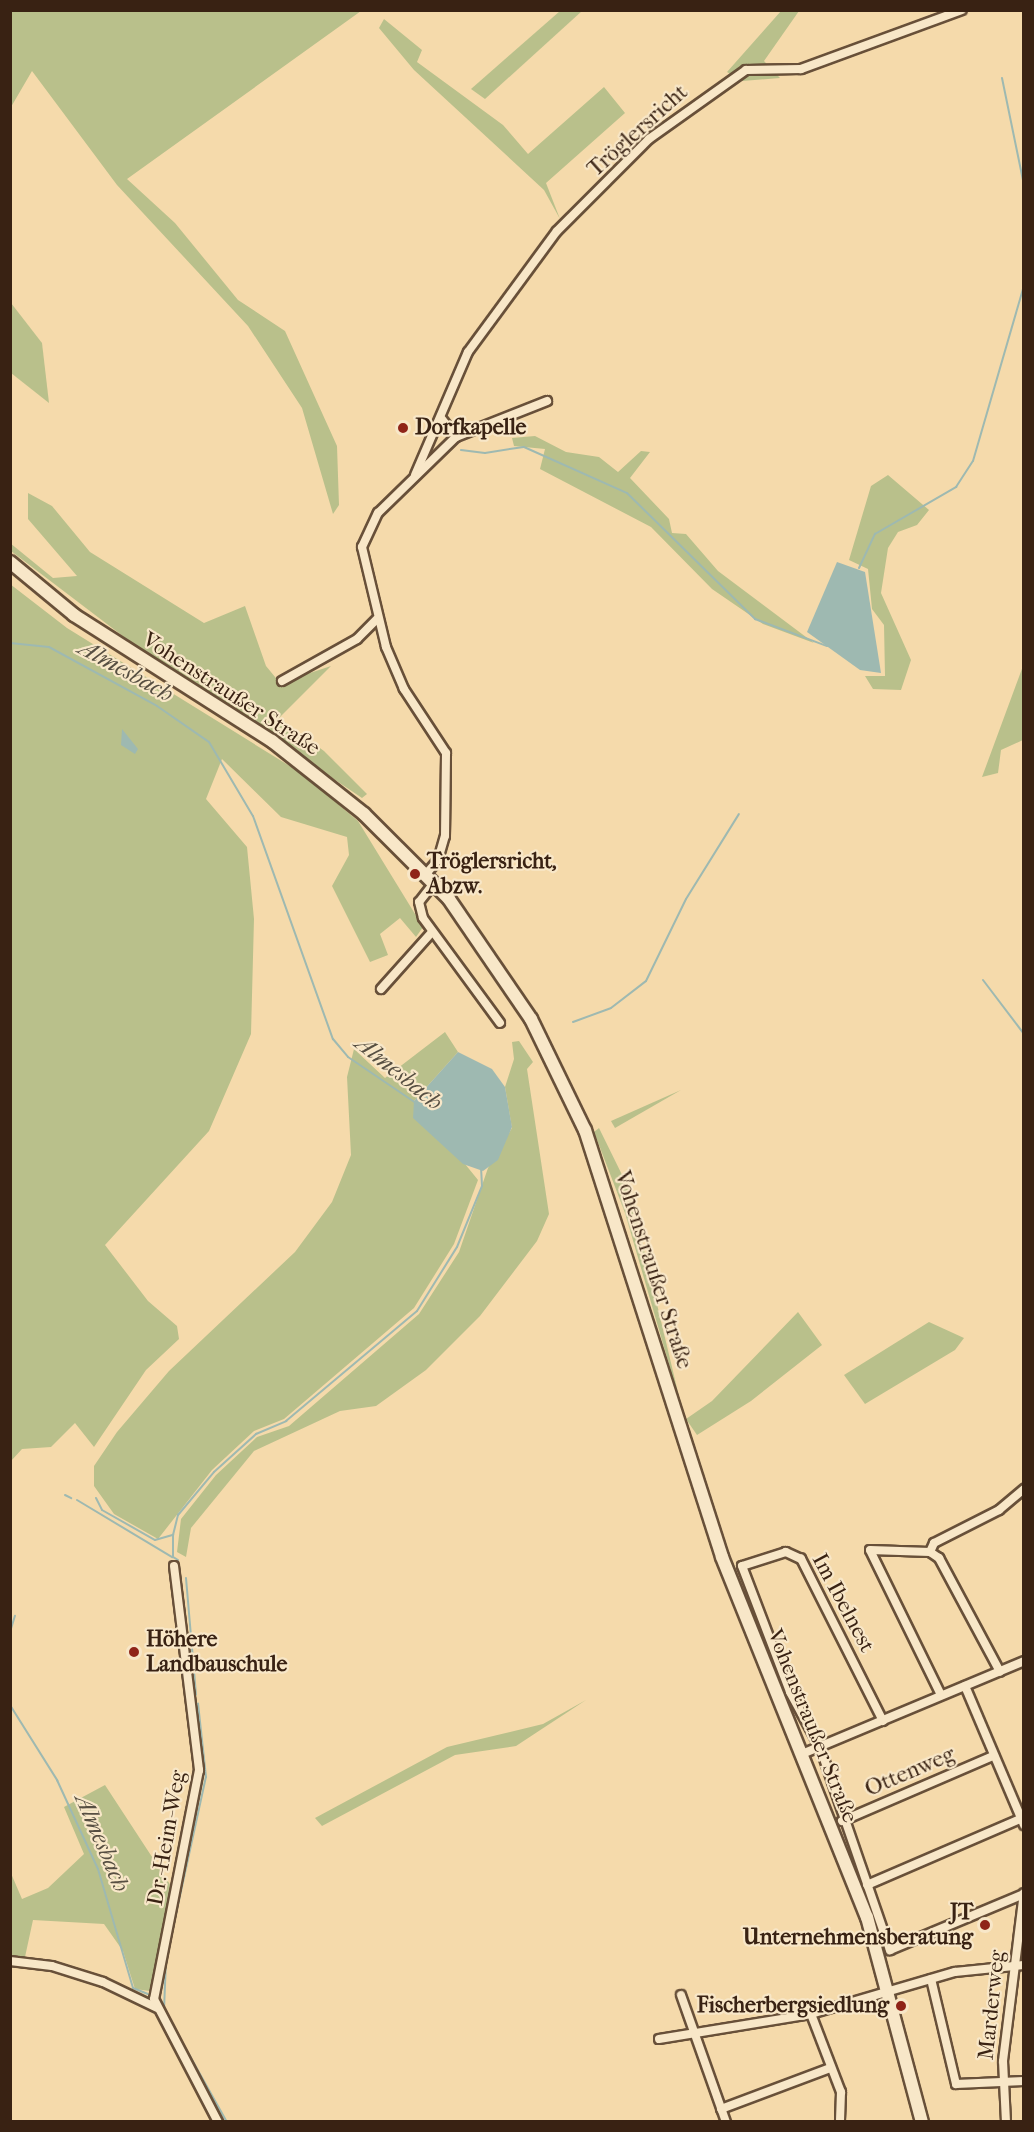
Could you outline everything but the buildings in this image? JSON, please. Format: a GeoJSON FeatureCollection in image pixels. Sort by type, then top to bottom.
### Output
{"type":"FeatureCollection","features":[{"type":"Feature","properties":{"kind":"main road","name":"Vohenstraußer Straße"},"geometry":{"type":"LineString","coordinates":[[10,562],[74,615],[272,741],[364,814],[430,879],[503,972],[585,1130],[722,1557],[802,1754],[891,1991],[922,2121]]}},
{"type":"Feature","properties":{"kind":"street","name":"Tröglersricht"},"geometry":{"type":"LineString","coordinates":[[415,475],[442,419],[468,352],[557,231],[688,107],[746,70],[801,69],[962,10]]}},
{"type":"Feature","properties":{"kind":"street","name":"Tröglersricht"},"geometry":{"type":"LineString","coordinates":[[431,933],[419,902],[438,860],[445,836],[446,753],[405,689],[377,619],[364,535],[378,513],[456,437],[547,400]]}},
{"type":"Feature","properties":{"kind":"street"},"geometry":{"type":"LineString","coordinates":[[442,419],[456,437]]}},
{"type":"Feature","properties":{"kind":"street"},"geometry":{"type":"LineString","coordinates":[[282,681],[323,661],[377,619]]}},
{"type":"Feature","properties":{"kind":"street"},"geometry":{"type":"LineString","coordinates":[[381,989],[431,933],[500,1023]]}},
{"type":"Feature","properties":{"kind":"street"},"geometry":{"type":"LineString","coordinates":[[930,1552],[934,1543],[999,1510],[1023,1489]]}},
{"type":"Feature","properties":{"kind":"street"},"geometry":{"type":"LineString","coordinates":[[941,1695],[870,1550],[930,1552],[939,1558],[1000,1672]]}},
{"type":"Feature","properties":{"kind":"street","name":"Im Ibelnest"},"geometry":{"type":"LineString","coordinates":[[742,1566],[786,1552],[801,1558],[884,1720]]}},
{"type":"Feature","properties":{"kind":"street","name":"Dr.-Heim-Weg"},"geometry":{"type":"LineString","coordinates":[[157,2008],[154,1988],[199,1770],[174,1566]]}},
{"type":"Feature","properties":{"kind":"street","name":"Vohenstraußer Straße"},"geometry":{"type":"LineString","coordinates":[[742,1566],[790,1692],[820,1747],[842,1821],[890,1950],[1023,1894]]}},
{"type":"Feature","properties":{"kind":"street"},"geometry":{"type":"LineString","coordinates":[[802,1754],[1023,1661]]}},
{"type":"Feature","properties":{"kind":"street"},"geometry":{"type":"LineString","coordinates":[[867,1885],[1022,1822],[965,1686]]}},
{"type":"Feature","properties":{"kind":"street","name":"Ottenweg"},"geometry":{"type":"LineString","coordinates":[[842,1821],[993,1756]]}},
{"type":"Feature","properties":{"kind":"street","name":"Marderweg"},"geometry":{"type":"LineString","coordinates":[[1006,2121],[1003,2082],[1013,1965],[1023,1894]]}},
{"type":"Feature","properties":{"kind":"street"},"geometry":{"type":"LineString","coordinates":[[10,1961],[52,1966],[104,1982],[157,2008],[218,2121]]}},
{"type":"Feature","properties":{"kind":"street"},"geometry":{"type":"LineString","coordinates":[[658,2039],[693,2036],[811,2014],[931,1979],[1023,1965]]}},
{"type":"Feature","properties":{"kind":"street"},"geometry":{"type":"LineString","coordinates":[[931,1979],[956,2084],[1023,2081]]}},
{"type":"Feature","properties":{"kind":"street"},"geometry":{"type":"LineString","coordinates":[[681,1995],[693,2036],[726,2121]]}},
{"type":"Feature","properties":{"kind":"street"},"geometry":{"type":"LineString","coordinates":[[811,2014],[830,2068],[841,2091],[840,2121]]}},
{"type":"Feature","properties":{"kind":"street"},"geometry":{"type":"LineString","coordinates":[[722,2109],[830,2068]]}},
{"type":"Feature","properties":{"kind":"green space"},"geometry":{"type":"Polygon","coordinates":[[[11,10],[361,11],[127,179],[175,223],[238,300],[285,331],[337,446],[339,505],[333,514],[302,408],[248,326],[117,185],[32,71],[11,107],[11,10]]]}},
{"type":"Feature","properties":{"kind":"green space"},"geometry":{"type":"Polygon","coordinates":[[[560,11],[582,11],[485,99],[471,89],[560,11]]]}},
{"type":"Feature","properties":{"kind":"green space"},"geometry":{"type":"Polygon","coordinates":[[[781,11],[799,11],[764,61],[780,78],[742,81],[727,72],[781,11]]]}},
{"type":"Feature","properties":{"kind":"green space"},"geometry":{"type":"Polygon","coordinates":[[[384,19],[422,50],[417,62],[503,125],[528,154],[604,87],[625,113],[546,183],[560,219],[544,190],[414,70],[379,28],[384,19]]]}},
{"type":"Feature","properties":{"kind":"green space"},"geometry":{"type":"Polygon","coordinates":[[[11,303],[42,343],[49,403],[11,373],[11,303]]]}},
{"type":"Feature","properties":{"kind":"green space"},"geometry":{"type":"Polygon","coordinates":[[[535,436],[566,452],[599,457],[618,472],[641,451],[650,452],[630,478],[669,519],[672,533],[686,534],[718,571],[814,643],[763,624],[712,589],[651,527],[540,469],[545,449],[514,446],[512,438],[535,436]]]}},
{"type":"Feature","properties":{"kind":"green space"},"geometry":{"type":"Polygon","coordinates":[[[888,475],[929,510],[917,525],[898,532],[888,548],[881,593],[911,660],[901,690],[873,689],[865,676],[885,676],[884,625],[872,609],[868,569],[849,560],[871,486],[888,475]]]}},
{"type":"Feature","properties":{"kind":"green space"},"geometry":{"type":"Polygon","coordinates":[[[28,493],[52,506],[90,552],[204,623],[245,606],[266,666],[280,683],[331,666],[279,718],[324,751],[367,794],[362,798],[128,640],[11,551],[10,543],[53,578],[77,576],[28,519],[28,493]]]}},
{"type":"Feature","properties":{"kind":"green space"},"geometry":{"type":"Polygon","coordinates":[[[10,584],[67,628],[301,773],[358,821],[423,927],[416,937],[400,918],[380,934],[388,955],[370,962],[332,886],[349,855],[347,837],[281,817],[222,759],[206,799],[247,847],[254,919],[251,1034],[209,1131],[105,1245],[148,1301],[177,1326],[179,1339],[146,1370],[94,1447],[75,1423],[51,1447],[22,1449],[11,1461],[10,584]]]}},
{"type":"Feature","properties":{"kind":"green space"},"geometry":{"type":"Polygon","coordinates":[[[1023,666],[1023,740],[1001,750],[998,773],[982,777],[1023,666]]]}},
{"type":"Feature","properties":{"kind":"green space"},"geometry":{"type":"Polygon","coordinates":[[[445,1032],[458,1052],[414,1101],[478,1180],[454,1244],[414,1308],[284,1419],[254,1431],[212,1470],[158,1539],[114,1514],[94,1486],[94,1466],[117,1432],[169,1371],[295,1252],[332,1202],[351,1155],[347,1077],[354,1049],[385,1078],[445,1032]]]}},
{"type":"Feature","properties":{"kind":"green space"},"geometry":{"type":"Polygon","coordinates":[[[519,1041],[533,1062],[527,1069],[549,1214],[537,1241],[480,1316],[426,1370],[376,1406],[340,1411],[254,1451],[191,1528],[186,1557],[177,1552],[181,1519],[216,1475],[257,1437],[289,1426],[419,1314],[459,1252],[488,1168],[512,1128],[505,1087],[514,1059],[512,1042],[519,1041]]]}},
{"type":"Feature","properties":{"kind":"green space"},"geometry":{"type":"Polygon","coordinates":[[[681,1090],[615,1128],[611,1121],[681,1090]]]}},
{"type":"Feature","properties":{"kind":"green space"},"geometry":{"type":"Polygon","coordinates":[[[599,1128],[630,1191],[682,1409],[625,1213],[594,1132],[599,1128]]]}},
{"type":"Feature","properties":{"kind":"green space"},"geometry":{"type":"Polygon","coordinates":[[[798,1312],[822,1345],[751,1401],[697,1435],[686,1419],[712,1401],[798,1312]]]}},
{"type":"Feature","properties":{"kind":"green space"},"geometry":{"type":"Polygon","coordinates":[[[929,1322],[964,1338],[955,1350],[865,1404],[844,1375],[929,1322]]]}},
{"type":"Feature","properties":{"kind":"green space"},"geometry":{"type":"Polygon","coordinates":[[[586,1700],[516,1746],[455,1755],[322,1826],[315,1818],[447,1747],[543,1724],[586,1700]]]}},
{"type":"Feature","properties":{"kind":"green space"},"geometry":{"type":"Polygon","coordinates":[[[105,1785],[171,1886],[150,1991],[135,1989],[123,1951],[104,1924],[33,1920],[25,1957],[11,1957],[10,1871],[22,1899],[48,1888],[84,1854],[64,1807],[105,1785]]]}},
{"type":"Feature","properties":{"kind":"water"},"geometry":{"type":"Polygon","coordinates":[[[837,562],[865,572],[881,673],[860,670],[807,632],[837,562]]]}},
{"type":"Feature","properties":{"kind":"water"},"geometry":{"type":"Polygon","coordinates":[[[122,729],[138,749],[135,754],[121,745],[122,729]]]}},
{"type":"Feature","properties":{"kind":"water"},"geometry":{"type":"Polygon","coordinates":[[[458,1052],[492,1069],[505,1087],[512,1127],[498,1160],[483,1171],[463,1164],[413,1118],[414,1101],[458,1052]]]}},
{"type":"Feature","properties":{"kind":"waterway"},"geometry":{"type":"LineString","coordinates":[[1002,78],[1024,185]]}},
{"type":"Feature","properties":{"kind":"waterway"},"geometry":{"type":"LineString","coordinates":[[859,568],[875,534],[956,487],[973,461],[1024,285]]}},
{"type":"Feature","properties":{"kind":"waterway"},"geometry":{"type":"LineString","coordinates":[[461,450],[485,453],[524,447],[627,493],[755,619],[827,646]]}},
{"type":"Feature","properties":{"kind":"waterway","name":"Almesbach"},"geometry":{"type":"LineString","coordinates":[[10,643],[49,647],[157,706],[209,742],[253,816],[333,1039],[348,1057],[416,1103]]}},
{"type":"Feature","properties":{"kind":"waterway"},"geometry":{"type":"LineString","coordinates":[[573,1022],[611,1008],[646,981],[686,899],[739,814]]}},
{"type":"Feature","properties":{"kind":"waterway"},"geometry":{"type":"LineString","coordinates":[[983,980],[1024,1034]]}},
{"type":"Feature","properties":{"kind":"waterway","name":"Almesbach"},"geometry":{"type":"LineString","coordinates":[[178,1560],[173,1557],[173,1535],[178,1515],[214,1472],[256,1434],[286,1421],[417,1311],[457,1247],[482,1186],[481,1169]]}},
{"type":"Feature","properties":{"kind":"waterway","name":"Almesbach"},"geometry":{"type":"LineString","coordinates":[[65,1495],[71,1498]]}},
{"type":"Feature","properties":{"kind":"waterway","name":"Almesbach"},"geometry":{"type":"LineString","coordinates":[[96,1498],[102,1510],[155,1540],[173,1535]]}},
{"type":"Feature","properties":{"kind":"waterway"},"geometry":{"type":"LineString","coordinates":[[77,1500],[172,1557]]}},
{"type":"Feature","properties":{"kind":"waterway"},"geometry":{"type":"LineString","coordinates":[[186,1578],[196,1695]]}},
{"type":"Feature","properties":{"kind":"waterway","name":"Almesbach"},"geometry":{"type":"LineString","coordinates":[[10,1632],[15,1616]]}},
{"type":"Feature","properties":{"kind":"waterway"},"geometry":{"type":"LineString","coordinates":[[164,2010],[166,1960],[206,1777],[198,1703]]}},
{"type":"Feature","properties":{"kind":"waterway","name":"Almesbach"},"geometry":{"type":"LineString","coordinates":[[10,1705],[57,1780],[98,1869],[133,1988],[148,1994]]}},
{"type":"Feature","properties":{"kind":"waterway","name":"Almesbach"},"geometry":{"type":"LineString","coordinates":[[168,2017],[227,2122]]}},
{"type":"Feature","properties":{"kind":"place","name":"Dorfkapelle"},"geometry":{"type":"Point","coordinates":[403,428]}},
{"type":"Feature","properties":{"kind":"place","name":"Tröglersricht, Abzw."},"geometry":{"type":"Point","coordinates":[415,874]}},
{"type":"Feature","properties":{"kind":"place","name":"Höhere Landbauschule"},"geometry":{"type":"Point","coordinates":[134,1652]}},
{"type":"Feature","properties":{"kind":"place","name":"JT Unternehmensberatung"},"geometry":{"type":"Point","coordinates":[985,1925]}},
{"type":"Feature","properties":{"kind":"place","name":"Fischerbergsiedlung"},"geometry":{"type":"Point","coordinates":[901,2006]}}]}
